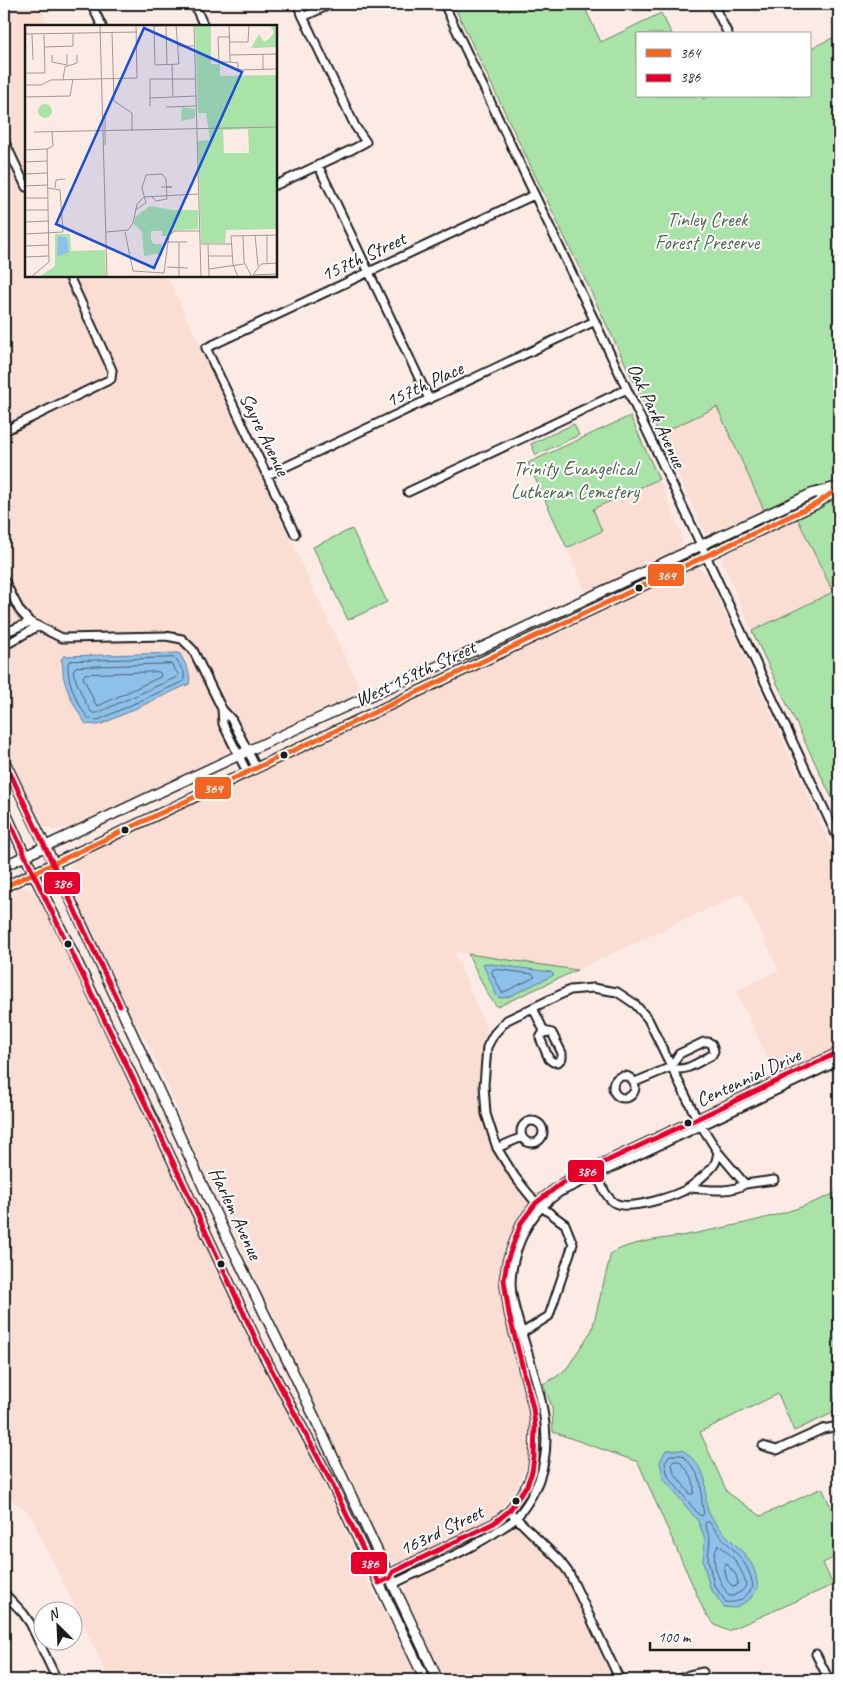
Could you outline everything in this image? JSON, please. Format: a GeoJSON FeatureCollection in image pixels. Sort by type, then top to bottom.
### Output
{"type":"FeatureCollection","features":[{"type":"Feature","properties":{"kind":"main road","name":"West 159th Street"},"geometry":{"type":"LineString","coordinates":[[4,866],[239,755],[481,648],[812,494],[839,487]]}},
{"type":"Feature","properties":{"kind":"main road","name":"West 159th Street"},"geometry":{"type":"LineString","coordinates":[[4,887],[816,504],[839,487]]}},
{"type":"Feature","properties":{"kind":"main road","name":"Harlem Avenue"},"geometry":{"type":"LineString","coordinates":[[4,760],[46,846],[222,1228],[295,1376],[438,1680]]}},
{"type":"Feature","properties":{"kind":"main road","name":"Harlem Avenue"},"geometry":{"type":"LineString","coordinates":[[4,809],[259,1346],[332,1484],[425,1680]]}},
{"type":"Feature","properties":{"kind":"street"},"geometry":{"type":"LineString","coordinates":[[91,4],[102,25]]}},
{"type":"Feature","properties":{"kind":"street"},"geometry":{"type":"LineString","coordinates":[[194,4],[204,25]]}},
{"type":"Feature","properties":{"kind":"street"},"geometry":{"type":"LineString","coordinates":[[278,182],[354,150],[366,142],[355,126],[297,4]]}},
{"type":"Feature","properties":{"kind":"street"},"geometry":{"type":"LineString","coordinates":[[303,17],[331,4]]}},
{"type":"Feature","properties":{"kind":"street","name":"Oak Park Avenue"},"geometry":{"type":"LineString","coordinates":[[444,4],[706,555],[839,841]]}},
{"type":"Feature","properties":{"kind":"street"},"geometry":{"type":"LineString","coordinates":[[713,4],[727,32]]}},
{"type":"Feature","properties":{"kind":"street"},"geometry":{"type":"LineString","coordinates":[[4,140],[25,185]]}},
{"type":"Feature","properties":{"kind":"street"},"geometry":{"type":"LineString","coordinates":[[318,165],[429,399]]}},
{"type":"Feature","properties":{"kind":"street","name":"157th Street"},"geometry":{"type":"LineString","coordinates":[[206,348],[534,194]]}},
{"type":"Feature","properties":{"kind":"street"},"geometry":{"type":"LineString","coordinates":[[4,431],[111,380],[112,370],[70,278]]}},
{"type":"Feature","properties":{"kind":"street","name":"157th Place"},"geometry":{"type":"LineString","coordinates":[[268,476],[595,321]]}},
{"type":"Feature","properties":{"kind":"street","name":"Sayre Avenue"},"geometry":{"type":"LineString","coordinates":[[206,348],[295,534]]}},
{"type":"Feature","properties":{"kind":"street"},"geometry":{"type":"LineString","coordinates":[[408,492],[626,389]]}},
{"type":"Feature","properties":{"kind":"street"},"geometry":{"type":"LineString","coordinates":[[4,580],[20,611],[30,622],[62,638],[166,636],[182,639],[190,645],[197,656],[222,708],[232,720],[256,768]]}},
{"type":"Feature","properties":{"kind":"street"},"geometry":{"type":"LineString","coordinates":[[4,633],[30,622]]}},
{"type":"Feature","properties":{"kind":"street"},"geometry":{"type":"LineString","coordinates":[[4,646],[38,626]]}},
{"type":"Feature","properties":{"kind":"street"},"geometry":{"type":"LineString","coordinates":[[222,708],[223,724],[247,772]]}},
{"type":"Feature","properties":{"kind":"street"},"geometry":{"type":"LineString","coordinates":[[522,1333],[549,1316],[573,1244],[564,1224],[539,1205],[515,1177],[497,1148],[486,1114],[484,1085],[487,1047],[502,1024],[570,990],[593,988],[617,992],[635,1004],[644,1014],[696,1119],[718,1152],[745,1184]]}},
{"type":"Feature","properties":{"kind":"street"},"geometry":{"type":"LineString","coordinates":[[533,1008],[544,1031]]}},
{"type":"Feature","properties":{"kind":"street"},"geometry":{"type":"LineString","coordinates":[[635,1082],[671,1067],[679,1054],[704,1042],[708,1042],[714,1048],[712,1055],[684,1069],[677,1070],[671,1067]]}},
{"type":"Feature","properties":{"kind":"street","name":"Centennial Drive"},"geometry":{"type":"LineString","coordinates":[[595,1171],[696,1119],[839,1052]]}},
{"type":"Feature","properties":{"kind":"street","name":"Centennial Drive"},"geometry":{"type":"LineString","coordinates":[[509,1511],[527,1485],[532,1472],[536,1432],[533,1408],[509,1314],[504,1280],[507,1261],[521,1223],[562,1183],[701,1126],[839,1061]]}},
{"type":"Feature","properties":{"kind":"street"},"geometry":{"type":"LineString","coordinates":[[497,1148],[522,1137]]}},
{"type":"Feature","properties":{"kind":"street"},"geometry":{"type":"LineString","coordinates":[[595,1171],[610,1199],[616,1204],[623,1206],[639,1204],[670,1196],[689,1188],[715,1164],[718,1152]]}},
{"type":"Feature","properties":{"kind":"street"},"geometry":{"type":"LineString","coordinates":[[689,1188],[722,1190],[740,1187],[745,1184],[774,1180]]}},
{"type":"Feature","properties":{"kind":"street","name":"Centennial Drive"},"geometry":{"type":"LineString","coordinates":[[516,1518],[533,1492],[543,1469],[546,1428],[544,1411],[516,1316],[511,1284],[512,1268],[526,1228],[539,1205]]}},
{"type":"Feature","properties":{"kind":"street"},"geometry":{"type":"LineString","coordinates":[[763,1446],[777,1450],[823,1429],[839,1427],[839,1415]]}},
{"type":"Feature","properties":{"kind":"street"},"geometry":{"type":"LineString","coordinates":[[509,1511],[560,1561],[569,1574],[620,1680]]}},
{"type":"Feature","properties":{"kind":"street","name":"163rd Street"},"geometry":{"type":"LineString","coordinates":[[379,1583],[390,1578],[393,1572],[478,1532],[494,1523],[509,1511]]}},
{"type":"Feature","properties":{"kind":"street","name":"163rd Street"},"geometry":{"type":"LineString","coordinates":[[390,1578],[397,1582],[488,1538],[516,1518]]}},
{"type":"Feature","properties":{"kind":"street"},"geometry":{"type":"LineString","coordinates":[[4,1593],[23,1613],[30,1624],[57,1680]]}},
{"type":"Feature","properties":{"kind":"street"},"geometry":{"type":"LineString","coordinates":[[816,1654],[829,1680]]}},
{"type":"Feature","properties":{"kind":"street"},"geometry":{"type":"LineString","coordinates":[[677,1680],[703,1672]]}},
{"type":"Feature","properties":{"kind":"shaded area"},"geometry":{"type":"Polygon","coordinates":[[[4,4],[39,4],[49,25],[25,25],[25,278],[168,278],[363,695],[289,725],[72,827],[53,830],[40,824],[4,750],[4,4]]]}},
{"type":"Feature","properties":{"kind":"shaded area"},"geometry":{"type":"Polygon","coordinates":[[[717,407],[764,510],[714,533],[707,532],[702,527],[659,434],[717,407]]]}},
{"type":"Feature","properties":{"kind":"shaded area"},"geometry":{"type":"Polygon","coordinates":[[[659,479],[681,533],[682,543],[677,551],[586,592],[567,548],[602,531],[592,509],[659,479]]]}},
{"type":"Feature","properties":{"kind":"shaded area"},"geometry":{"type":"Polygon","coordinates":[[[797,517],[834,592],[752,631],[723,562],[724,556],[733,548],[797,517]]]}},
{"type":"Feature","properties":{"kind":"shaded area"},"geometry":{"type":"Polygon","coordinates":[[[691,567],[701,569],[707,575],[833,850],[836,849],[839,857],[839,1046],[776,1075],[736,991],[779,970],[742,893],[577,970],[454,952],[488,1033],[481,1053],[478,1076],[480,1111],[489,1144],[504,1171],[527,1199],[528,1203],[528,1207],[518,1218],[507,1246],[500,1272],[501,1301],[529,1416],[532,1432],[531,1449],[524,1473],[512,1496],[494,1515],[476,1527],[415,1556],[399,1563],[393,1563],[384,1558],[319,1420],[274,1317],[183,1126],[171,1093],[146,1040],[127,1010],[74,897],[68,872],[75,861],[112,841],[691,567]]]}},
{"type":"Feature","properties":{"kind":"shaded area"},"geometry":{"type":"Polygon","coordinates":[[[22,887],[35,892],[44,905],[259,1358],[313,1459],[377,1601],[383,1607],[418,1680],[110,1680],[82,1622],[82,1602],[72,1602],[29,1512],[4,1494],[4,894],[22,887]]]}},
{"type":"Feature","properties":{"kind":"shaded area"},"geometry":{"type":"Polygon","coordinates":[[[512,1527],[517,1527],[556,1565],[564,1576],[614,1680],[442,1680],[403,1597],[404,1589],[410,1581],[496,1541],[512,1527]]]}},
{"type":"Feature","properties":{"kind":"green space","name":"Tinley Creek Forest Preserve"},"geometry":{"type":"Polygon","coordinates":[[[453,4],[583,4],[601,42],[661,13],[671,32],[636,32],[636,98],[810,98],[810,49],[839,35],[839,813],[752,631],[833,592],[788,499],[764,510],[717,407],[659,434],[453,4]]]}},
{"type":"Feature","properties":{"kind":"green space","name":"Trinity Evangelical Lutheran Cemetery"},"geometry":{"type":"Polygon","coordinates":[[[630,416],[659,479],[593,509],[602,531],[567,548],[528,463],[630,416]]]}},
{"type":"Feature","properties":{"kind":"green space"},"geometry":{"type":"Polygon","coordinates":[[[574,424],[579,435],[536,455],[531,444],[574,424]]]}},
{"type":"Feature","properties":{"kind":"green space"},"geometry":{"type":"Polygon","coordinates":[[[352,529],[387,602],[348,620],[313,547],[352,529]]]}},
{"type":"Feature","properties":{"kind":"green space"},"geometry":{"type":"Polygon","coordinates":[[[468,954],[577,970],[497,1007],[487,993],[468,954]]]}},
{"type":"Feature","properties":{"kind":"green space"},"geometry":{"type":"Polygon","coordinates":[[[839,1191],[839,1389],[834,1400],[835,1412],[794,1431],[778,1394],[700,1432],[727,1492],[761,1516],[822,1488],[839,1524],[839,1555],[823,1563],[833,1585],[728,1631],[715,1625],[705,1613],[638,1462],[553,1432],[552,1407],[543,1384],[567,1368],[592,1330],[611,1253],[630,1245],[749,1222],[786,1212],[839,1191]]]}},
{"type":"Feature","properties":{"kind":"water"},"geometry":{"type":"Polygon","coordinates":[[[178,653],[188,669],[190,676],[189,684],[98,725],[86,724],[70,697],[63,677],[61,659],[64,656],[178,653]]]}},
{"type":"Feature","properties":{"kind":"water"},"geometry":{"type":"Polygon","coordinates":[[[484,963],[551,972],[554,975],[508,997],[499,998],[483,965],[484,963]]]}},
{"type":"Feature","properties":{"kind":"water"},"geometry":{"type":"Polygon","coordinates":[[[666,1450],[683,1450],[697,1464],[704,1476],[707,1507],[710,1515],[747,1558],[753,1568],[758,1588],[750,1599],[736,1608],[724,1607],[710,1588],[703,1561],[705,1539],[698,1521],[663,1478],[660,1462],[666,1450]]]}},
{"type":"Feature","properties":{"kind":"transit line","name":"364"},"geometry":{"type":"LineString","coordinates":[[4,887],[816,504],[839,488]]}},
{"type":"Feature","properties":{"kind":"transit line","name":"386"},"geometry":{"type":"LineString","coordinates":[[4,760],[120,1006]]}},
{"type":"Feature","properties":{"kind":"transit line","name":"386"},"geometry":{"type":"LineString","coordinates":[[4,809],[259,1346],[332,1484],[379,1583],[390,1578],[393,1572],[494,1523],[509,1511],[527,1485],[532,1472],[534,1458],[535,1426],[533,1408],[509,1314],[504,1280],[507,1261],[521,1223],[536,1203],[562,1183],[594,1167],[839,1052]]}}]}
